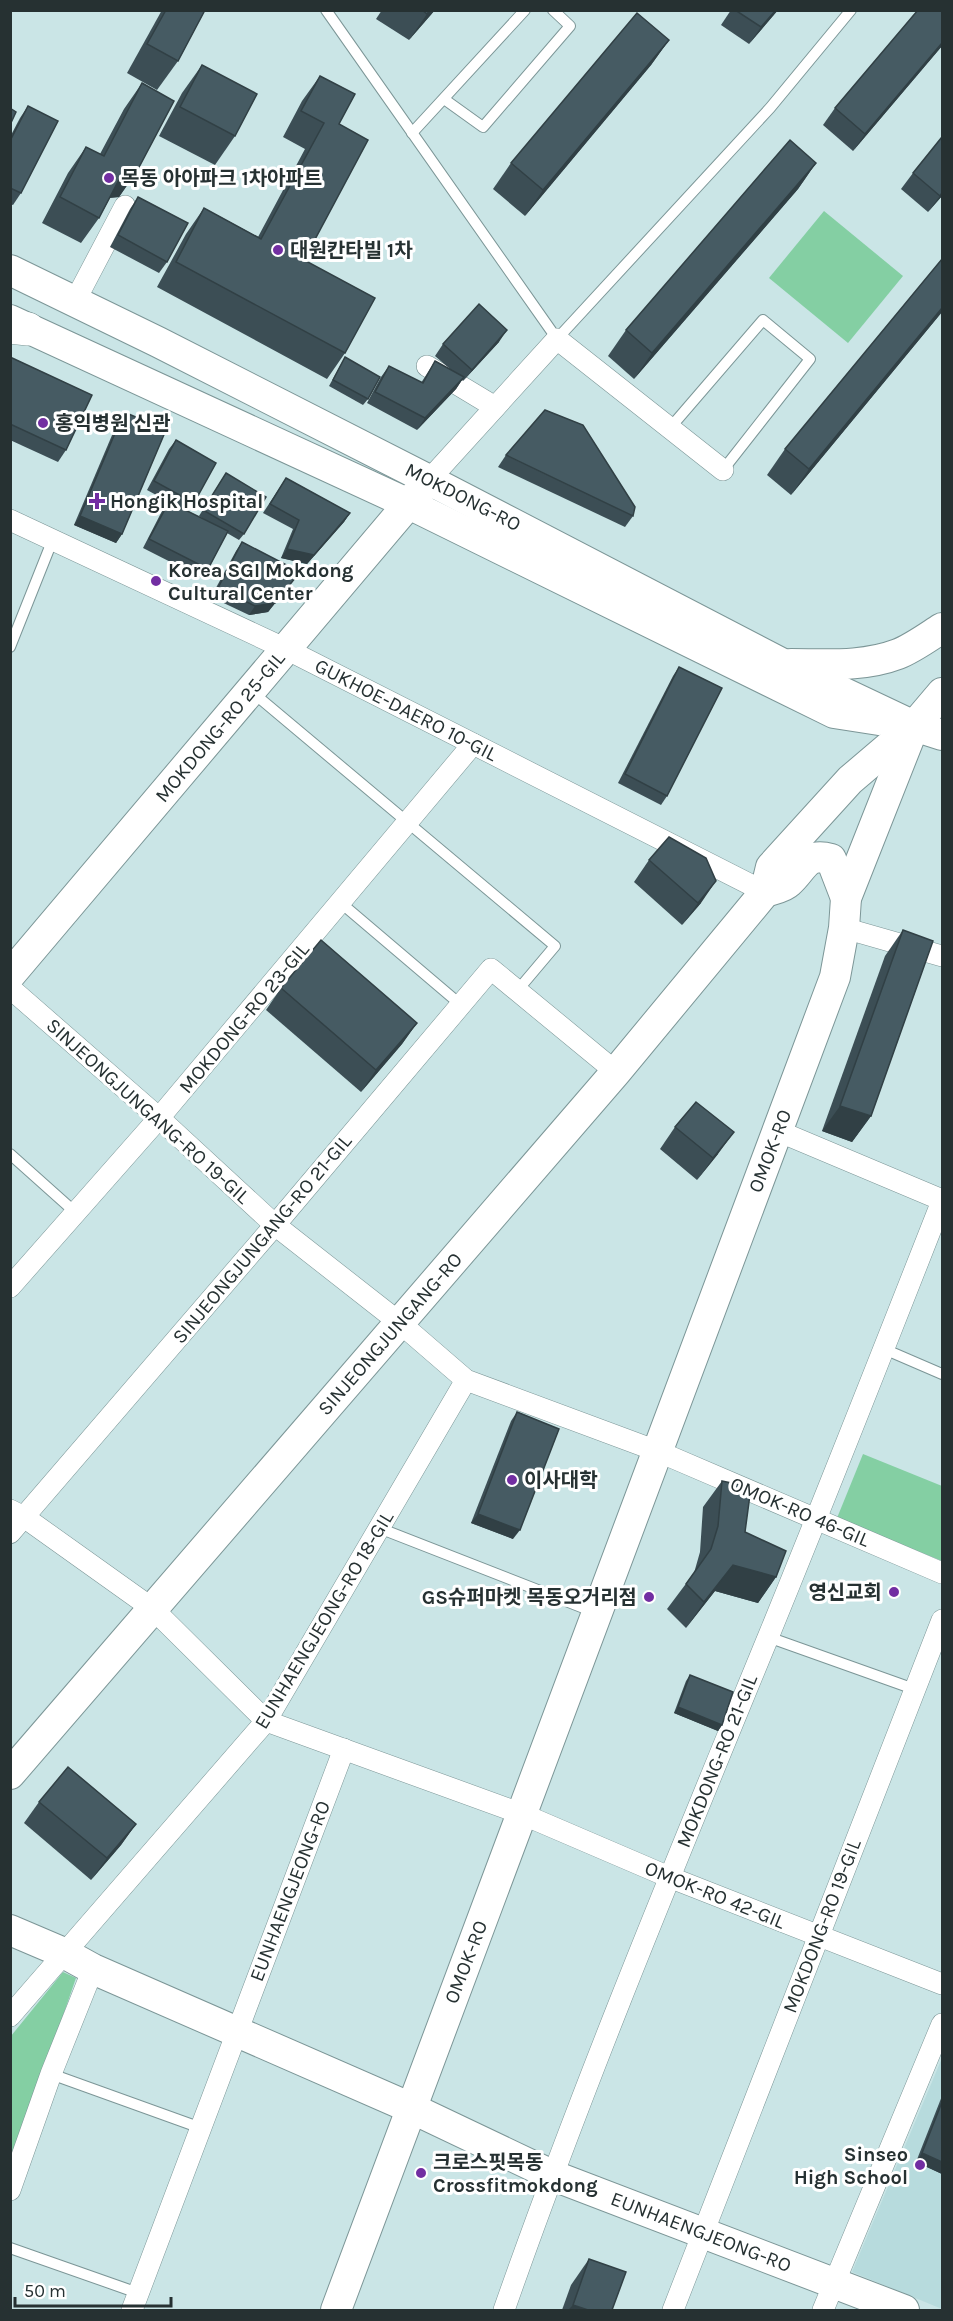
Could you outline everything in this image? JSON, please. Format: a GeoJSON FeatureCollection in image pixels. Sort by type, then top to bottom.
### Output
{"type":"FeatureCollection","features":[{"type":"Feature","properties":{"kind":"main road","name":"MOKDONG-RO"},"geometry":{"type":"LineString","coordinates":[[10,270],[429,480],[783,664],[914,726],[942,735]]}},
{"type":"Feature","properties":{"kind":"main road","name":"MOKDONG-RO"},"geometry":{"type":"LineString","coordinates":[[16,326],[409,504],[834,713],[914,726]]}},
{"type":"Feature","properties":{"kind":"main road","name":"MOKDONG-RO 25-GIL"},"geometry":{"type":"LineString","coordinates":[[10,975],[429,480]]}},
{"type":"Feature","properties":{"kind":"main road"},"geometry":{"type":"LineString","coordinates":[[783,664],[847,664],[878,660],[900,653],[942,628]]}},
{"type":"Feature","properties":{"kind":"main road","name":"OMOK-RO"},"geometry":{"type":"LineString","coordinates":[[336,2310],[835,977],[844,928],[846,898],[914,726],[942,693]]}},
{"type":"Feature","properties":{"kind":"main road","name":"SINJEONGJUNGANG-RO"},"geometry":{"type":"LineString","coordinates":[[10,1774],[616,1072],[765,892],[771,867],[850,780],[914,726]]}},
{"type":"Feature","properties":{"kind":"main road","name":"SINJEONGJUNGANG-RO"},"geometry":{"type":"LineString","coordinates":[[765,892],[786,885],[809,859],[819,856],[831,859],[846,898]]}},
{"type":"Feature","properties":{"kind":"main road","name":"EUNHAENGJEONG-RO"},"geometry":{"type":"LineString","coordinates":[[10,1930],[64,1953],[93,1969],[411,2108],[554,2175],[904,2310]]}},
{"type":"Feature","properties":{"kind":"street"},"geometry":{"type":"LineString","coordinates":[[75,301],[124,206]]}},
{"type":"Feature","properties":{"kind":"street"},"geometry":{"type":"LineString","coordinates":[[429,480],[557,339],[723,470]]}},
{"type":"Feature","properties":{"kind":"street"},"geometry":{"type":"LineString","coordinates":[[427,366],[495,407]]}},
{"type":"Feature","properties":{"kind":"street","name":"GUKHOE-DAERO 10-GIL"},"geometry":{"type":"LineString","coordinates":[[10,520],[286,649],[765,892]]}},
{"type":"Feature","properties":{"kind":"street","name":"MOKDONG-RO 23-GIL"},"geometry":{"type":"LineString","coordinates":[[10,1287],[159,1118],[473,744]]}},
{"type":"Feature","properties":{"kind":"street"},"geometry":{"type":"LineString","coordinates":[[844,928],[942,956]]}},
{"type":"Feature","properties":{"kind":"street","name":"SINJEONGJUNGANG-RO 21-GIL"},"geometry":{"type":"LineString","coordinates":[[15,1520],[275,1225],[491,969],[616,1072]]}},
{"type":"Feature","properties":{"kind":"street","name":"SINJEONGJUNGANG-RO 19-GIL"},"geometry":{"type":"LineString","coordinates":[[10,988],[159,1118],[275,1225],[400,1323],[466,1380]]}},
{"type":"Feature","properties":{"kind":"street"},"geometry":{"type":"LineString","coordinates":[[778,1131],[942,1201]]}},
{"type":"Feature","properties":{"kind":"street","name":"MOKDONG-RO 21-GIL"},"geometry":{"type":"LineString","coordinates":[[504,2310],[669,1877],[816,1519],[942,1201]]}},
{"type":"Feature","properties":{"kind":"street","name":"OMOK-RO 46-GIL"},"geometry":{"type":"LineString","coordinates":[[466,1380],[657,1451],[942,1573]]}},
{"type":"Feature","properties":{"kind":"street","name":"EUNHAENGJEONG-RO 18-GIL"},"geometry":{"type":"LineString","coordinates":[[10,2016],[266,1721],[466,1380]]}},
{"type":"Feature","properties":{"kind":"street"},"geometry":{"type":"LineString","coordinates":[[15,1520],[153,1609],[266,1721]]}},
{"type":"Feature","properties":{"kind":"street","name":"MOKDONG-RO 19-GIL"},"geometry":{"type":"LineString","coordinates":[[672,2310],[942,1620]]}},
{"type":"Feature","properties":{"kind":"street","name":"OMOK-RO 42-GIL"},"geometry":{"type":"LineString","coordinates":[[266,1721],[522,1814],[669,1877],[942,1984]]}},
{"type":"Feature","properties":{"kind":"street","name":"EUNHAENGJEONG-RO"},"geometry":{"type":"LineString","coordinates":[[237,2032],[344,1749]]}},
{"type":"Feature","properties":{"kind":"street"},"geometry":{"type":"LineString","coordinates":[[10,2190],[51,2074],[93,1969]]}},
{"type":"Feature","properties":{"kind":"street"},"geometry":{"type":"LineString","coordinates":[[823,2310],[942,2024]]}},
{"type":"Feature","properties":{"kind":"street"},"geometry":{"type":"LineString","coordinates":[[135,2302],[237,2032]]}},
{"type":"Feature","properties":{"kind":"lane"},"geometry":{"type":"LineString","coordinates":[[326,10],[557,339],[770,108],[851,10]]}},
{"type":"Feature","properties":{"kind":"lane"},"geometry":{"type":"LineString","coordinates":[[412,133],[525,10]]}},
{"type":"Feature","properties":{"kind":"lane"},"geometry":{"type":"LineString","coordinates":[[444,99],[483,128],[570,26],[553,10]]}},
{"type":"Feature","properties":{"kind":"lane"},"geometry":{"type":"LineString","coordinates":[[670,428],[763,320],[810,359],[723,470]]}},
{"type":"Feature","properties":{"kind":"lane"},"geometry":{"type":"LineString","coordinates":[[10,647],[53,539]]}},
{"type":"Feature","properties":{"kind":"lane"},"geometry":{"type":"LineString","coordinates":[[250,691],[555,946],[517,991]]}},
{"type":"Feature","properties":{"kind":"lane"},"geometry":{"type":"LineString","coordinates":[[340,903],[461,1005]]}},
{"type":"Feature","properties":{"kind":"lane"},"geometry":{"type":"LineString","coordinates":[[10,1154],[76,1214]]}},
{"type":"Feature","properties":{"kind":"lane"},"geometry":{"type":"LineString","coordinates":[[884,1349],[942,1374]]}},
{"type":"Feature","properties":{"kind":"lane"},"geometry":{"type":"LineString","coordinates":[[379,1528],[597,1613]]}},
{"type":"Feature","properties":{"kind":"lane"},"geometry":{"type":"LineString","coordinates":[[768,1636],[914,1689]]}},
{"type":"Feature","properties":{"kind":"lane"},"geometry":{"type":"LineString","coordinates":[[51,2074],[201,2128]]}},
{"type":"Feature","properties":{"kind":"lane"},"geometry":{"type":"LineString","coordinates":[[10,2248],[135,2302]]}},
{"type":"Feature","properties":{"kind":"shaded area","name":"Sinseo High School"},"geometry":{"type":"Polygon","coordinates":[[[942,2058],[942,2309],[852,2272],[942,2058]]]}},
{"type":"Feature","properties":{"kind":"green space"},"geometry":{"type":"Polygon","coordinates":[[[824,211],[903,276],[848,343],[769,278],[824,211]]]}},
{"type":"Feature","properties":{"kind":"green space"},"geometry":{"type":"Polygon","coordinates":[[[863,1454],[942,1486],[942,1561],[837,1518],[863,1454]]]}},
{"type":"Feature","properties":{"kind":"green space"},"geometry":{"type":"Polygon","coordinates":[[[63,1972],[76,1978],[11,2166],[11,2036],[63,1972]]]}},
{"type":"Feature","properties":{"kind":"building"},"geometry":{"type":"Polygon","coordinates":[[[166,10],[205,10],[178,61],[147,44],[166,10]]]}},
{"type":"Feature","properties":{"kind":"building"},"geometry":{"type":"Polygon","coordinates":[[[735,10],[776,10],[761,27],[735,10]]]}},
{"type":"Feature","properties":{"kind":"building"},"geometry":{"type":"Polygon","coordinates":[[[918,10],[942,10],[942,43],[865,134],[835,108],[918,10]]]}},
{"type":"Feature","properties":{"kind":"building"},"geometry":{"type":"Polygon","coordinates":[[[637,13],[669,40],[543,190],[511,163],[637,13]]]}},
{"type":"Feature","properties":{"kind":"building"},"geometry":{"type":"Polygon","coordinates":[[[202,65],[257,94],[235,136],[180,107],[202,65]]]}},
{"type":"Feature","properties":{"kind":"building","name":"대원칸타빌 1차"},"geometry":{"type":"Polygon","coordinates":[[[320,76],[355,94],[339,124],[368,140],[304,260],[375,298],[345,353],[176,262],[204,208],[261,239],[324,123],[301,111],[320,76]]]}},
{"type":"Feature","properties":{"kind":"building","name":"목동 아아파크 1차아파트"},"geometry":{"type":"Polygon","coordinates":[[[142,83],[174,101],[137,171],[123,172],[99,218],[60,197],[86,147],[104,156],[142,83]]]}},
{"type":"Feature","properties":{"kind":"building"},"geometry":{"type":"Polygon","coordinates":[[[28,106],[58,121],[21,193],[10,188],[10,141],[28,106]]]}},
{"type":"Feature","properties":{"kind":"building"},"geometry":{"type":"Polygon","coordinates":[[[10,108],[16,112],[10,125],[10,108]]]}},
{"type":"Feature","properties":{"kind":"building"},"geometry":{"type":"Polygon","coordinates":[[[942,137],[942,193],[940,196],[913,173],[942,137]]]}},
{"type":"Feature","properties":{"kind":"building"},"geometry":{"type":"Polygon","coordinates":[[[790,140],[816,163],[652,353],[626,330],[790,140]]]}},
{"type":"Feature","properties":{"kind":"building"},"geometry":{"type":"Polygon","coordinates":[[[138,197],[188,223],[167,262],[118,235],[138,197]]]}},
{"type":"Feature","properties":{"kind":"building"},"geometry":{"type":"Polygon","coordinates":[[[942,259],[942,308],[809,469],[785,449],[942,259]]]}},
{"type":"Feature","properties":{"kind":"building"},"geometry":{"type":"Polygon","coordinates":[[[479,304],[507,330],[472,370],[443,344],[479,304]]]}},
{"type":"Feature","properties":{"kind":"building","name":"홍익병원 신관"},"geometry":{"type":"Polygon","coordinates":[[[10,357],[92,395],[66,450],[10,424],[10,357]]]}},
{"type":"Feature","properties":{"kind":"building"},"geometry":{"type":"Polygon","coordinates":[[[345,357],[380,377],[368,399],[333,380],[345,357]]]}},
{"type":"Feature","properties":{"kind":"building"},"geometry":{"type":"Polygon","coordinates":[[[435,361],[464,377],[425,418],[375,392],[389,366],[423,383],[435,361]]]}},
{"type":"Feature","properties":{"kind":"building"},"geometry":{"type":"Polygon","coordinates":[[[545,410],[583,425],[635,507],[633,516],[506,455],[545,410]]]}},
{"type":"Feature","properties":{"kind":"building"},"geometry":{"type":"Polygon","coordinates":[[[124,412],[166,430],[122,534],[80,516],[124,412]]]}},
{"type":"Feature","properties":{"kind":"building"},"geometry":{"type":"Polygon","coordinates":[[[176,440],[216,463],[194,503],[154,481],[176,440]]]}},
{"type":"Feature","properties":{"kind":"building"},"geometry":{"type":"Polygon","coordinates":[[[226,473],[266,497],[244,534],[203,510],[226,473]]]}},
{"type":"Feature","properties":{"kind":"building"},"geometry":{"type":"Polygon","coordinates":[[[286,478],[350,513],[314,555],[287,549],[299,520],[270,504],[286,478]]]}},
{"type":"Feature","properties":{"kind":"building"},"geometry":{"type":"Polygon","coordinates":[[[169,502],[228,531],[208,569],[149,539],[169,502]]]}},
{"type":"Feature","properties":{"kind":"building"},"geometry":{"type":"Polygon","coordinates":[[[242,542],[300,572],[275,603],[255,606],[218,588],[242,542]]]}},
{"type":"Feature","properties":{"kind":"building"},"geometry":{"type":"Polygon","coordinates":[[[679,667],[722,688],[667,796],[625,774],[679,667]]]}},
{"type":"Feature","properties":{"kind":"building"},"geometry":{"type":"Polygon","coordinates":[[[669,837],[706,858],[716,881],[698,903],[649,860],[669,837]]]}},
{"type":"Feature","properties":{"kind":"building"},"geometry":{"type":"Polygon","coordinates":[[[903,930],[933,941],[871,1116],[840,1106],[903,930]]]}},
{"type":"Feature","properties":{"kind":"building"},"geometry":{"type":"Polygon","coordinates":[[[321,940],[417,1023],[376,1070],[281,988],[321,940]]]}},
{"type":"Feature","properties":{"kind":"building"},"geometry":{"type":"Polygon","coordinates":[[[696,1102],[734,1132],[713,1158],[675,1127],[696,1102]]]}},
{"type":"Feature","properties":{"kind":"building","name":"이사대학"},"geometry":{"type":"Polygon","coordinates":[[[517,1412],[559,1429],[520,1530],[478,1514],[517,1412]]]}},
{"type":"Feature","properties":{"kind":"building"},"geometry":{"type":"Polygon","coordinates":[[[722,1481],[751,1487],[745,1532],[786,1551],[776,1577],[733,1565],[704,1602],[686,1584],[711,1549],[718,1526],[722,1481]]]}},
{"type":"Feature","properties":{"kind":"building"},"geometry":{"type":"Polygon","coordinates":[[[690,1675],[733,1692],[722,1725],[678,1707],[690,1675]]]}},
{"type":"Feature","properties":{"kind":"building"},"geometry":{"type":"Polygon","coordinates":[[[68,1767],[136,1824],[107,1858],[39,1802],[68,1767]]]}},
{"type":"Feature","properties":{"kind":"building"},"geometry":{"type":"Polygon","coordinates":[[[942,2102],[942,2162],[922,2153],[942,2102]]]}},
{"type":"Feature","properties":{"kind":"building"},"geometry":{"type":"Polygon","coordinates":[[[589,2259],[626,2272],[612,2310],[588,2310],[573,2305],[589,2259]]]}},
{"type":"Feature","properties":{"kind":"place","name":"목동 아아파크 1차아파트"},"geometry":{"type":"Point","coordinates":[109,178]}},
{"type":"Feature","properties":{"kind":"place","name":"대원칸타빌 1차"},"geometry":{"type":"Point","coordinates":[278,250]}},
{"type":"Feature","properties":{"kind":"place","name":"홍익병원 신관"},"geometry":{"type":"Point","coordinates":[43,423]}},
{"type":"Feature","properties":{"kind":"place","name":"Hongik Hospital"},"geometry":{"type":"Point","coordinates":[97,501]}},
{"type":"Feature","properties":{"kind":"place","name":"Korea SGI Mokdong Cultural Center"},"geometry":{"type":"Point","coordinates":[156,581]}},
{"type":"Feature","properties":{"kind":"place","name":"이사대학"},"geometry":{"type":"Point","coordinates":[512,1480]}},
{"type":"Feature","properties":{"kind":"place","name":"영신교회"},"geometry":{"type":"Point","coordinates":[894,1592]}},
{"type":"Feature","properties":{"kind":"place","name":"GS슈퍼마켓 목동오거리점"},"geometry":{"type":"Point","coordinates":[649,1597]}},
{"type":"Feature","properties":{"kind":"place","name":"Sinseo High School"},"geometry":{"type":"Point","coordinates":[920,2165]}},
{"type":"Feature","properties":{"kind":"place","name":"크로스핏목동 Crossfitmokdong"},"geometry":{"type":"Point","coordinates":[421,2173]}}]}
